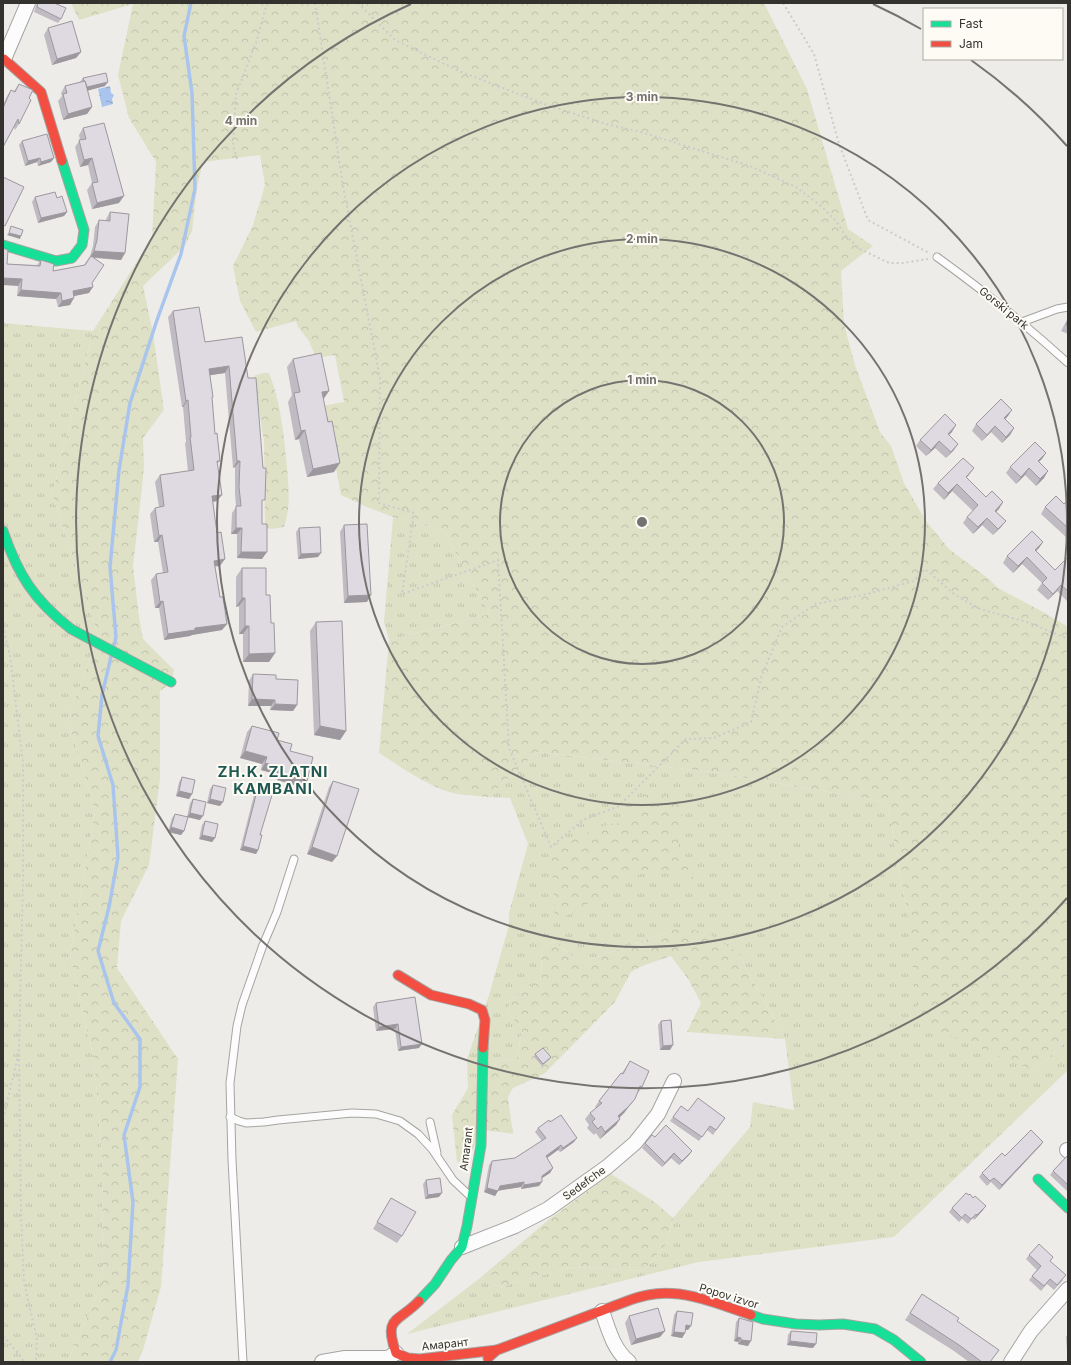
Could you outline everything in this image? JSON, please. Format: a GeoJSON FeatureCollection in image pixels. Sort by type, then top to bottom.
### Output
{"type":"FeatureCollection","features":[{"type":"Feature","properties":{"kind":"street"},"geometry":{"type":"LineString","coordinates":[[3,245],[56,261],[72,258],[82,245],[84,230],[41,92],[4,60],[28,3]]}},
{"type":"Feature","properties":{"kind":"street"},"geometry":{"type":"LineString","coordinates":[[3,531],[11,555],[30,589],[44,607],[71,629],[172,682]]}},
{"type":"Feature","properties":{"kind":"street","name":"Amarant"},"geometry":{"type":"LineString","coordinates":[[398,975],[431,995],[469,1004],[482,1010],[485,1020],[482,1057],[481,1146],[467,1226],[462,1246],[435,1284],[414,1306],[393,1322],[390,1333],[391,1339],[406,1358]]}},
{"type":"Feature","properties":{"kind":"street","name":"Sedefche"},"geometry":{"type":"LineString","coordinates":[[462,1246],[515,1226],[548,1209],[607,1167],[635,1144],[658,1114],[674,1081]]}},
{"type":"Feature","properties":{"kind":"street"},"geometry":{"type":"LineString","coordinates":[[1038,1179],[1068,1208]]}},
{"type":"Feature","properties":{"kind":"street"},"geometry":{"type":"LineString","coordinates":[[1011,1362],[1031,1331],[1068,1289]]}},
{"type":"Feature","properties":{"kind":"street","name":"Popov izvor"},"geometry":{"type":"LineString","coordinates":[[485,1362],[497,1350],[630,1300],[650,1295],[664,1294],[703,1299],[763,1319],[796,1324],[843,1324],[875,1328],[894,1340],[921,1362]]}},
{"type":"Feature","properties":{"kind":"street"},"geometry":{"type":"LineString","coordinates":[[602,1311],[616,1347],[622,1356],[629,1362]]}},
{"type":"Feature","properties":{"kind":"street","name":"Амарант"},"geometry":{"type":"LineString","coordinates":[[406,1358],[420,1359],[497,1350]]}},
{"type":"Feature","properties":{"kind":"street"},"geometry":{"type":"LineString","coordinates":[[322,1362],[345,1358],[406,1358]]}},
{"type":"Feature","properties":{"kind":"lane","name":"Gorski park"},"geometry":{"type":"LineString","coordinates":[[937,257],[1022,322],[1068,363]]}},
{"type":"Feature","properties":{"kind":"lane"},"geometry":{"type":"LineString","coordinates":[[1022,322],[1057,309],[1068,307]]}},
{"type":"Feature","properties":{"kind":"lane"},"geometry":{"type":"LineString","coordinates":[[242,1362],[230,1117],[230,1083],[237,1026],[242,1005],[263,945],[277,912],[294,859]]}},
{"type":"Feature","properties":{"kind":"lane"},"geometry":{"type":"LineString","coordinates":[[230,1117],[246,1123],[352,1113],[376,1114],[400,1121],[418,1134],[432,1149],[453,1180],[472,1198]]}},
{"type":"Feature","properties":{"kind":"lane"},"geometry":{"type":"LineString","coordinates":[[430,1122],[437,1156]]}},
{"type":"Feature","properties":{"kind":"path"},"geometry":{"type":"LineString","coordinates":[[237,159],[233,146],[236,94],[256,43],[267,3]]}},
{"type":"Feature","properties":{"kind":"path"},"geometry":{"type":"LineString","coordinates":[[315,3],[342,186],[380,378],[379,503],[414,513],[402,594],[498,560],[510,748],[551,847],[583,820],[619,806],[686,740],[714,738],[750,722],[761,678],[782,627],[816,604],[863,595],[914,581],[925,569],[954,594],[980,609],[1030,623],[1068,639]]}},
{"type":"Feature","properties":{"kind":"path"},"geometry":{"type":"LineString","coordinates":[[358,3],[395,40],[459,71],[548,105],[606,124],[641,132],[750,166],[796,187],[821,206],[836,221],[844,235],[860,249],[889,263],[903,263],[937,257]]}},
{"type":"Feature","properties":{"kind":"path"},"geometry":{"type":"LineString","coordinates":[[783,3],[814,54],[839,144],[868,220],[937,257]]}},
{"type":"Feature","properties":{"kind":"path"},"geometry":{"type":"LineString","coordinates":[[3,626],[10,656],[23,764],[23,880],[19,1053],[21,1213],[24,1282],[37,1339],[36,1362]]}},
{"type":"Feature","properties":{"kind":"path"},"geometry":{"type":"LineString","coordinates":[[3,1119],[19,1053]]}},
{"type":"Feature","properties":{"kind":"path"},"geometry":{"type":"LineString","coordinates":[[3,1336],[24,1362]]}},
{"type":"Feature","properties":{"kind":"green space"},"geometry":{"type":"Polygon","coordinates":[[[71,3],[764,3],[807,89],[848,229],[873,246],[841,271],[844,324],[855,365],[880,432],[891,446],[904,483],[926,521],[949,549],[989,579],[998,588],[1068,627],[1068,1039],[1035,1071],[919,1023],[907,911],[887,802],[712,772],[537,752],[488,797],[465,795],[447,791],[427,783],[379,753],[389,640],[490,614],[443,530],[393,517],[341,495],[333,453],[321,406],[344,402],[335,355],[316,358],[309,341],[298,327],[296,321],[256,332],[240,301],[233,266],[253,225],[265,185],[260,155],[203,162],[197,187],[192,231],[185,246],[143,286],[153,333],[164,410],[143,438],[144,466],[133,566],[143,639],[174,670],[171,683],[160,691],[160,779],[149,865],[121,921],[117,968],[178,1059],[161,1287],[143,1350],[138,1362],[67,1362],[102,1285],[103,1167],[94,1060],[70,955],[95,812],[68,719],[98,635],[52,494],[93,331],[152,238],[156,162],[129,118],[118,75],[133,4],[79,20],[71,3]]]}},
{"type":"Feature","properties":{"kind":"green space"},"geometry":{"type":"Polygon","coordinates":[[[3,323],[93,331],[52,494],[98,635],[68,719],[95,812],[70,955],[94,1060],[103,1167],[102,1285],[67,1362],[3,1362],[3,323]]]}},
{"type":"Feature","properties":{"kind":"green space"},"geometry":{"type":"Polygon","coordinates":[[[269,373],[278,404],[284,436],[289,501],[284,527],[272,529],[265,528],[264,442],[254,376],[269,373]]]}},
{"type":"Feature","properties":{"kind":"green space"},"geometry":{"type":"Polygon","coordinates":[[[393,517],[443,530],[490,614],[389,640],[384,622],[393,517]]]}},
{"type":"Feature","properties":{"kind":"green space"},"geometry":{"type":"Polygon","coordinates":[[[537,752],[712,772],[887,802],[907,911],[1035,1071],[1068,1039],[1068,1070],[894,1237],[699,1262],[407,1334],[480,1278],[500,1287],[572,1267],[643,1271],[666,1244],[673,1218],[750,1127],[753,1102],[794,1110],[785,1039],[738,953],[679,928],[580,963],[554,941],[541,951],[542,978],[510,1001],[508,1013],[522,1028],[517,1059],[501,1060],[468,1088],[467,1059],[489,995],[509,925],[509,913],[528,844],[510,798],[488,797],[537,752]]]}},
{"type":"Feature","properties":{"kind":"green space"},"geometry":{"type":"Polygon","coordinates":[[[647,791],[684,800],[678,851],[695,880],[658,870],[632,876],[580,909],[555,921],[551,847],[609,824],[631,822],[647,791]]]}},
{"type":"Feature","properties":{"kind":"green space"},"geometry":{"type":"Polygon","coordinates":[[[679,928],[706,932],[738,953],[785,1039],[687,1032],[701,1003],[688,979],[671,956],[642,966],[631,972],[615,1002],[544,1074],[513,1088],[508,1097],[513,1134],[484,1130],[465,1161],[457,1162],[452,1115],[468,1088],[501,1060],[517,1059],[522,1029],[508,1013],[510,1001],[542,978],[541,951],[554,941],[580,963],[679,928]]]}},
{"type":"Feature","properties":{"kind":"green space"},"geometry":{"type":"Polygon","coordinates":[[[611,1174],[656,1203],[673,1218],[666,1244],[643,1271],[572,1267],[500,1287],[480,1278],[547,1221],[611,1174]]]}},
{"type":"Feature","properties":{"kind":"water"},"geometry":{"type":"Polygon","coordinates":[[[110,86],[111,93],[114,95],[112,99],[113,104],[102,107],[98,89],[110,86]]]}},
{"type":"Feature","properties":{"kind":"building"},"geometry":{"type":"Polygon","coordinates":[[[38,3],[54,3],[66,8],[61,19],[37,7],[38,3]]]}},
{"type":"Feature","properties":{"kind":"building"},"geometry":{"type":"Polygon","coordinates":[[[72,21],[81,52],[57,59],[48,28],[72,21]]]}},
{"type":"Feature","properties":{"kind":"building"},"geometry":{"type":"Polygon","coordinates":[[[106,73],[108,82],[87,87],[83,78],[106,73]]]}},
{"type":"Feature","properties":{"kind":"building"},"geometry":{"type":"Polygon","coordinates":[[[85,81],[92,107],[68,114],[63,94],[67,93],[65,86],[85,81]]]}},
{"type":"Feature","properties":{"kind":"building"},"geometry":{"type":"Polygon","coordinates":[[[19,84],[33,90],[29,98],[31,100],[19,124],[18,119],[3,147],[3,108],[11,90],[15,92],[19,84]]]}},
{"type":"Feature","properties":{"kind":"building"},"geometry":{"type":"Polygon","coordinates":[[[104,123],[124,196],[97,203],[92,183],[98,182],[92,158],[84,160],[79,140],[86,139],[83,128],[104,123]]]}},
{"type":"Feature","properties":{"kind":"building"},"geometry":{"type":"Polygon","coordinates":[[[47,134],[54,158],[41,162],[40,158],[28,161],[22,141],[47,134]]]}},
{"type":"Feature","properties":{"kind":"building"},"geometry":{"type":"Polygon","coordinates":[[[3,177],[24,187],[5,226],[3,225],[3,177]]]}},
{"type":"Feature","properties":{"kind":"building"},"geometry":{"type":"Polygon","coordinates":[[[55,192],[57,198],[62,196],[67,212],[41,218],[35,197],[55,192]]]}},
{"type":"Feature","properties":{"kind":"building"},"geometry":{"type":"Polygon","coordinates":[[[110,212],[129,214],[125,253],[94,251],[97,240],[99,220],[110,221],[110,212]]]}},
{"type":"Feature","properties":{"kind":"building"},"geometry":{"type":"Polygon","coordinates":[[[11,226],[23,230],[21,236],[9,233],[11,226]]]}},
{"type":"Feature","properties":{"kind":"building"},"geometry":{"type":"Polygon","coordinates":[[[3,248],[8,250],[7,264],[40,266],[41,260],[54,264],[53,271],[85,265],[91,256],[104,265],[92,283],[93,287],[73,291],[74,298],[62,301],[61,293],[21,290],[22,279],[3,278],[3,248]]]}},
{"type":"Feature","properties":{"kind":"building"},"geometry":{"type":"Polygon","coordinates":[[[199,307],[205,342],[242,337],[248,378],[256,378],[263,468],[266,468],[265,500],[262,500],[262,524],[267,524],[267,552],[241,552],[242,528],[236,528],[236,506],[241,506],[239,487],[240,461],[237,461],[229,366],[209,369],[213,397],[215,434],[217,433],[220,461],[217,461],[222,495],[212,496],[217,533],[221,532],[225,559],[214,561],[220,597],[223,597],[227,624],[195,628],[195,630],[168,634],[163,601],[160,602],[156,574],[168,572],[162,535],[159,536],[155,508],[164,506],[160,475],[194,470],[188,400],[186,401],[173,311],[199,307]]]}},
{"type":"Feature","properties":{"kind":"building"},"geometry":{"type":"Polygon","coordinates":[[[321,353],[329,391],[322,392],[328,422],[332,421],[340,463],[313,469],[305,430],[301,431],[294,393],[300,392],[293,359],[321,353]]]}},
{"type":"Feature","properties":{"kind":"building"},"geometry":{"type":"Polygon","coordinates":[[[1001,399],[1012,410],[1004,418],[1014,428],[1006,437],[995,426],[987,435],[976,424],[1001,399]]]}},
{"type":"Feature","properties":{"kind":"building"},"geometry":{"type":"Polygon","coordinates":[[[945,414],[956,425],[948,434],[958,444],[951,452],[939,441],[931,450],[920,440],[945,414]]]}},
{"type":"Feature","properties":{"kind":"building"},"geometry":{"type":"Polygon","coordinates":[[[1035,442],[1046,453],[1038,461],[1048,471],[1040,479],[1029,468],[1021,477],[1010,467],[1035,442]]]}},
{"type":"Feature","properties":{"kind":"building"},"geometry":{"type":"Polygon","coordinates":[[[963,458],[974,468],[966,477],[986,497],[992,491],[1003,502],[995,511],[1006,521],[998,529],[987,518],[978,527],[967,517],[978,505],[957,484],[948,493],[938,483],[963,458]]]}},
{"type":"Feature","properties":{"kind":"building"},"geometry":{"type":"Polygon","coordinates":[[[1056,496],[1064,504],[1068,500],[1068,528],[1045,507],[1056,496]]]}},
{"type":"Feature","properties":{"kind":"building"},"geometry":{"type":"Polygon","coordinates":[[[367,524],[371,595],[348,596],[344,525],[367,524]]]}},
{"type":"Feature","properties":{"kind":"building"},"geometry":{"type":"Polygon","coordinates":[[[320,527],[321,553],[301,554],[299,528],[320,527]]]}},
{"type":"Feature","properties":{"kind":"building"},"geometry":{"type":"Polygon","coordinates":[[[1032,531],[1043,542],[1035,550],[1055,570],[1067,558],[1068,559],[1068,591],[1061,585],[1053,594],[1042,583],[1047,578],[1027,557],[1018,566],[1007,556],[1032,531]]]}},
{"type":"Feature","properties":{"kind":"building"},"geometry":{"type":"Polygon","coordinates":[[[242,568],[266,568],[266,595],[270,595],[271,623],[274,623],[275,653],[249,654],[249,626],[245,626],[245,598],[242,598],[242,568]]]}},
{"type":"Feature","properties":{"kind":"building"},"geometry":{"type":"Polygon","coordinates":[[[342,621],[346,731],[320,726],[316,622],[342,621]]]}},
{"type":"Feature","properties":{"kind":"building"},"geometry":{"type":"Polygon","coordinates":[[[253,674],[276,675],[276,679],[298,680],[297,705],[275,704],[275,700],[252,699],[253,674]]]}},
{"type":"Feature","properties":{"kind":"building"},"geometry":{"type":"Polygon","coordinates":[[[252,726],[279,733],[277,740],[292,744],[290,751],[313,757],[307,781],[282,774],[283,768],[265,763],[267,757],[245,751],[252,726]]]}},
{"type":"Feature","properties":{"kind":"building"},"geometry":{"type":"Polygon","coordinates":[[[182,777],[195,780],[192,794],[179,791],[182,777]]]}},
{"type":"Feature","properties":{"kind":"building"},"geometry":{"type":"Polygon","coordinates":[[[333,781],[359,789],[337,856],[312,847],[333,781]]]}},
{"type":"Feature","properties":{"kind":"building"},"geometry":{"type":"Polygon","coordinates":[[[213,785],[226,788],[223,802],[210,799],[213,785]]]}},
{"type":"Feature","properties":{"kind":"building"},"geometry":{"type":"Polygon","coordinates":[[[257,791],[272,795],[260,835],[262,835],[258,850],[243,846],[257,791]]]}},
{"type":"Feature","properties":{"kind":"building"},"geometry":{"type":"Polygon","coordinates":[[[193,799],[206,802],[203,816],[190,813],[193,799]]]}},
{"type":"Feature","properties":{"kind":"building"},"geometry":{"type":"Polygon","coordinates":[[[175,814],[188,817],[184,831],[171,827],[175,814]]]}},
{"type":"Feature","properties":{"kind":"building"},"geometry":{"type":"Polygon","coordinates":[[[205,821],[218,824],[215,838],[202,835],[205,821]]]}},
{"type":"Feature","properties":{"kind":"building"},"geometry":{"type":"Polygon","coordinates":[[[415,997],[422,1044],[401,1047],[398,1024],[379,1027],[376,1003],[415,997]]]}},
{"type":"Feature","properties":{"kind":"building"},"geometry":{"type":"Polygon","coordinates":[[[671,1020],[673,1045],[663,1046],[661,1021],[671,1020]]]}},
{"type":"Feature","properties":{"kind":"building"},"geometry":{"type":"Polygon","coordinates":[[[543,1048],[551,1057],[543,1064],[535,1054],[543,1048]]]}},
{"type":"Feature","properties":{"kind":"building"},"geometry":{"type":"Polygon","coordinates":[[[630,1061],[649,1071],[642,1087],[640,1086],[635,1099],[618,1116],[620,1119],[605,1132],[601,1126],[598,1129],[592,1122],[595,1119],[590,1113],[602,1103],[599,1101],[621,1073],[623,1074],[630,1061]]]}},
{"type":"Feature","properties":{"kind":"building"},"geometry":{"type":"Polygon","coordinates":[[[698,1098],[725,1118],[716,1130],[710,1126],[702,1137],[673,1117],[681,1106],[688,1111],[698,1098]]]}},
{"type":"Feature","properties":{"kind":"building"},"geometry":{"type":"Polygon","coordinates":[[[561,1115],[577,1138],[563,1148],[561,1145],[546,1156],[553,1168],[542,1176],[542,1182],[524,1185],[524,1182],[500,1186],[498,1191],[487,1188],[492,1161],[515,1158],[546,1138],[538,1128],[549,1120],[550,1122],[561,1115]]]}},
{"type":"Feature","properties":{"kind":"building"},"geometry":{"type":"Polygon","coordinates":[[[666,1125],[692,1151],[682,1161],[674,1153],[665,1163],[645,1143],[652,1135],[655,1137],[666,1125]]]}},
{"type":"Feature","properties":{"kind":"building"},"geometry":{"type":"Polygon","coordinates":[[[1031,1130],[1043,1142],[1002,1185],[994,1178],[990,1181],[982,1173],[1002,1153],[1005,1156],[1031,1130]]]}},
{"type":"Feature","properties":{"kind":"building"},"geometry":{"type":"Polygon","coordinates":[[[1068,1155],[1068,1185],[1053,1171],[1068,1155]]]}},
{"type":"Feature","properties":{"kind":"building"},"geometry":{"type":"Polygon","coordinates":[[[440,1178],[442,1193],[428,1195],[426,1180],[440,1178]]]}},
{"type":"Feature","properties":{"kind":"building"},"geometry":{"type":"Polygon","coordinates":[[[966,1193],[969,1195],[970,1194],[973,1198],[975,1196],[986,1206],[971,1219],[965,1214],[962,1218],[952,1208],[966,1193]]]}},
{"type":"Feature","properties":{"kind":"building"},"geometry":{"type":"Polygon","coordinates":[[[391,1198],[416,1212],[402,1236],[377,1222],[391,1198]]]}},
{"type":"Feature","properties":{"kind":"building"},"geometry":{"type":"Polygon","coordinates":[[[1039,1244],[1053,1257],[1050,1261],[1066,1275],[1057,1285],[1050,1279],[1044,1286],[1032,1276],[1041,1266],[1029,1255],[1039,1244]]]}},
{"type":"Feature","properties":{"kind":"building"},"geometry":{"type":"Polygon","coordinates":[[[922,1294],[959,1318],[957,1321],[999,1350],[990,1362],[982,1362],[910,1313],[922,1294]]]}},
{"type":"Feature","properties":{"kind":"building"},"geometry":{"type":"Polygon","coordinates":[[[658,1308],[665,1331],[636,1339],[629,1316],[658,1308]]]}},
{"type":"Feature","properties":{"kind":"building"},"geometry":{"type":"Polygon","coordinates":[[[677,1311],[693,1313],[691,1326],[686,1325],[685,1333],[674,1332],[677,1311]]]}},
{"type":"Feature","properties":{"kind":"building"},"geometry":{"type":"Polygon","coordinates":[[[739,1318],[753,1322],[751,1341],[741,1340],[741,1338],[737,1337],[739,1318]]]}},
{"type":"Feature","properties":{"kind":"building"},"geometry":{"type":"Polygon","coordinates":[[[791,1331],[817,1333],[816,1344],[790,1341],[791,1331]]]}},
{"type":"Feature","properties":{"kind":"waterway"},"geometry":{"type":"LineString","coordinates":[[114,646],[116,637],[110,567],[119,470],[130,403],[157,320],[181,254],[195,189],[192,93],[184,36],[191,3]]}},
{"type":"Feature","properties":{"kind":"waterway"},"geometry":{"type":"LineString","coordinates":[[110,1362],[116,1350],[128,1285],[133,1202],[124,1135],[140,1087],[140,1039],[114,1003],[98,951],[109,907],[118,857],[113,785],[98,736],[102,695],[111,657]]}},
{"type":"Feature","properties":{"kind":"traffic: fast"},"geometry":{"type":"LineString","coordinates":[[3,245],[56,261],[72,258],[82,245],[84,230],[62,161]]}},
{"type":"Feature","properties":{"kind":"traffic: fast"},"geometry":{"type":"LineString","coordinates":[[3,531],[21,574],[37,597],[58,618],[71,629],[171,682]]}},
{"type":"Feature","properties":{"kind":"traffic: fast"},"geometry":{"type":"LineString","coordinates":[[419,1301],[435,1284],[451,1260],[462,1247],[481,1145],[483,1048]]}},
{"type":"Feature","properties":{"kind":"traffic: fast"},"geometry":{"type":"LineString","coordinates":[[1038,1179],[1068,1208]]}},
{"type":"Feature","properties":{"kind":"traffic: fast"},"geometry":{"type":"LineString","coordinates":[[751,1315],[763,1319],[796,1324],[843,1324],[875,1329],[894,1340],[921,1362]]}},
{"type":"Feature","properties":{"kind":"traffic: jam"},"geometry":{"type":"LineString","coordinates":[[3,61],[4,59],[41,92],[62,161]]}},
{"type":"Feature","properties":{"kind":"traffic: jam"},"geometry":{"type":"LineString","coordinates":[[398,975],[431,995],[469,1004],[482,1010],[485,1020],[483,1048]]}},
{"type":"Feature","properties":{"kind":"traffic: jam"},"geometry":{"type":"LineString","coordinates":[[488,1358],[497,1350],[641,1296],[661,1293],[688,1295],[751,1315]]}},
{"type":"Feature","properties":{"kind":"traffic: jam"},"geometry":{"type":"LineString","coordinates":[[419,1301],[399,1317],[392,1326],[392,1341],[396,1353],[408,1358],[420,1359],[497,1350]]}},
{"type":"Feature","properties":{"kind":"district","name":"ZH.K. ZLATNI KAMBANI"},"geometry":{"type":"Point","coordinates":[273,780]}}]}
